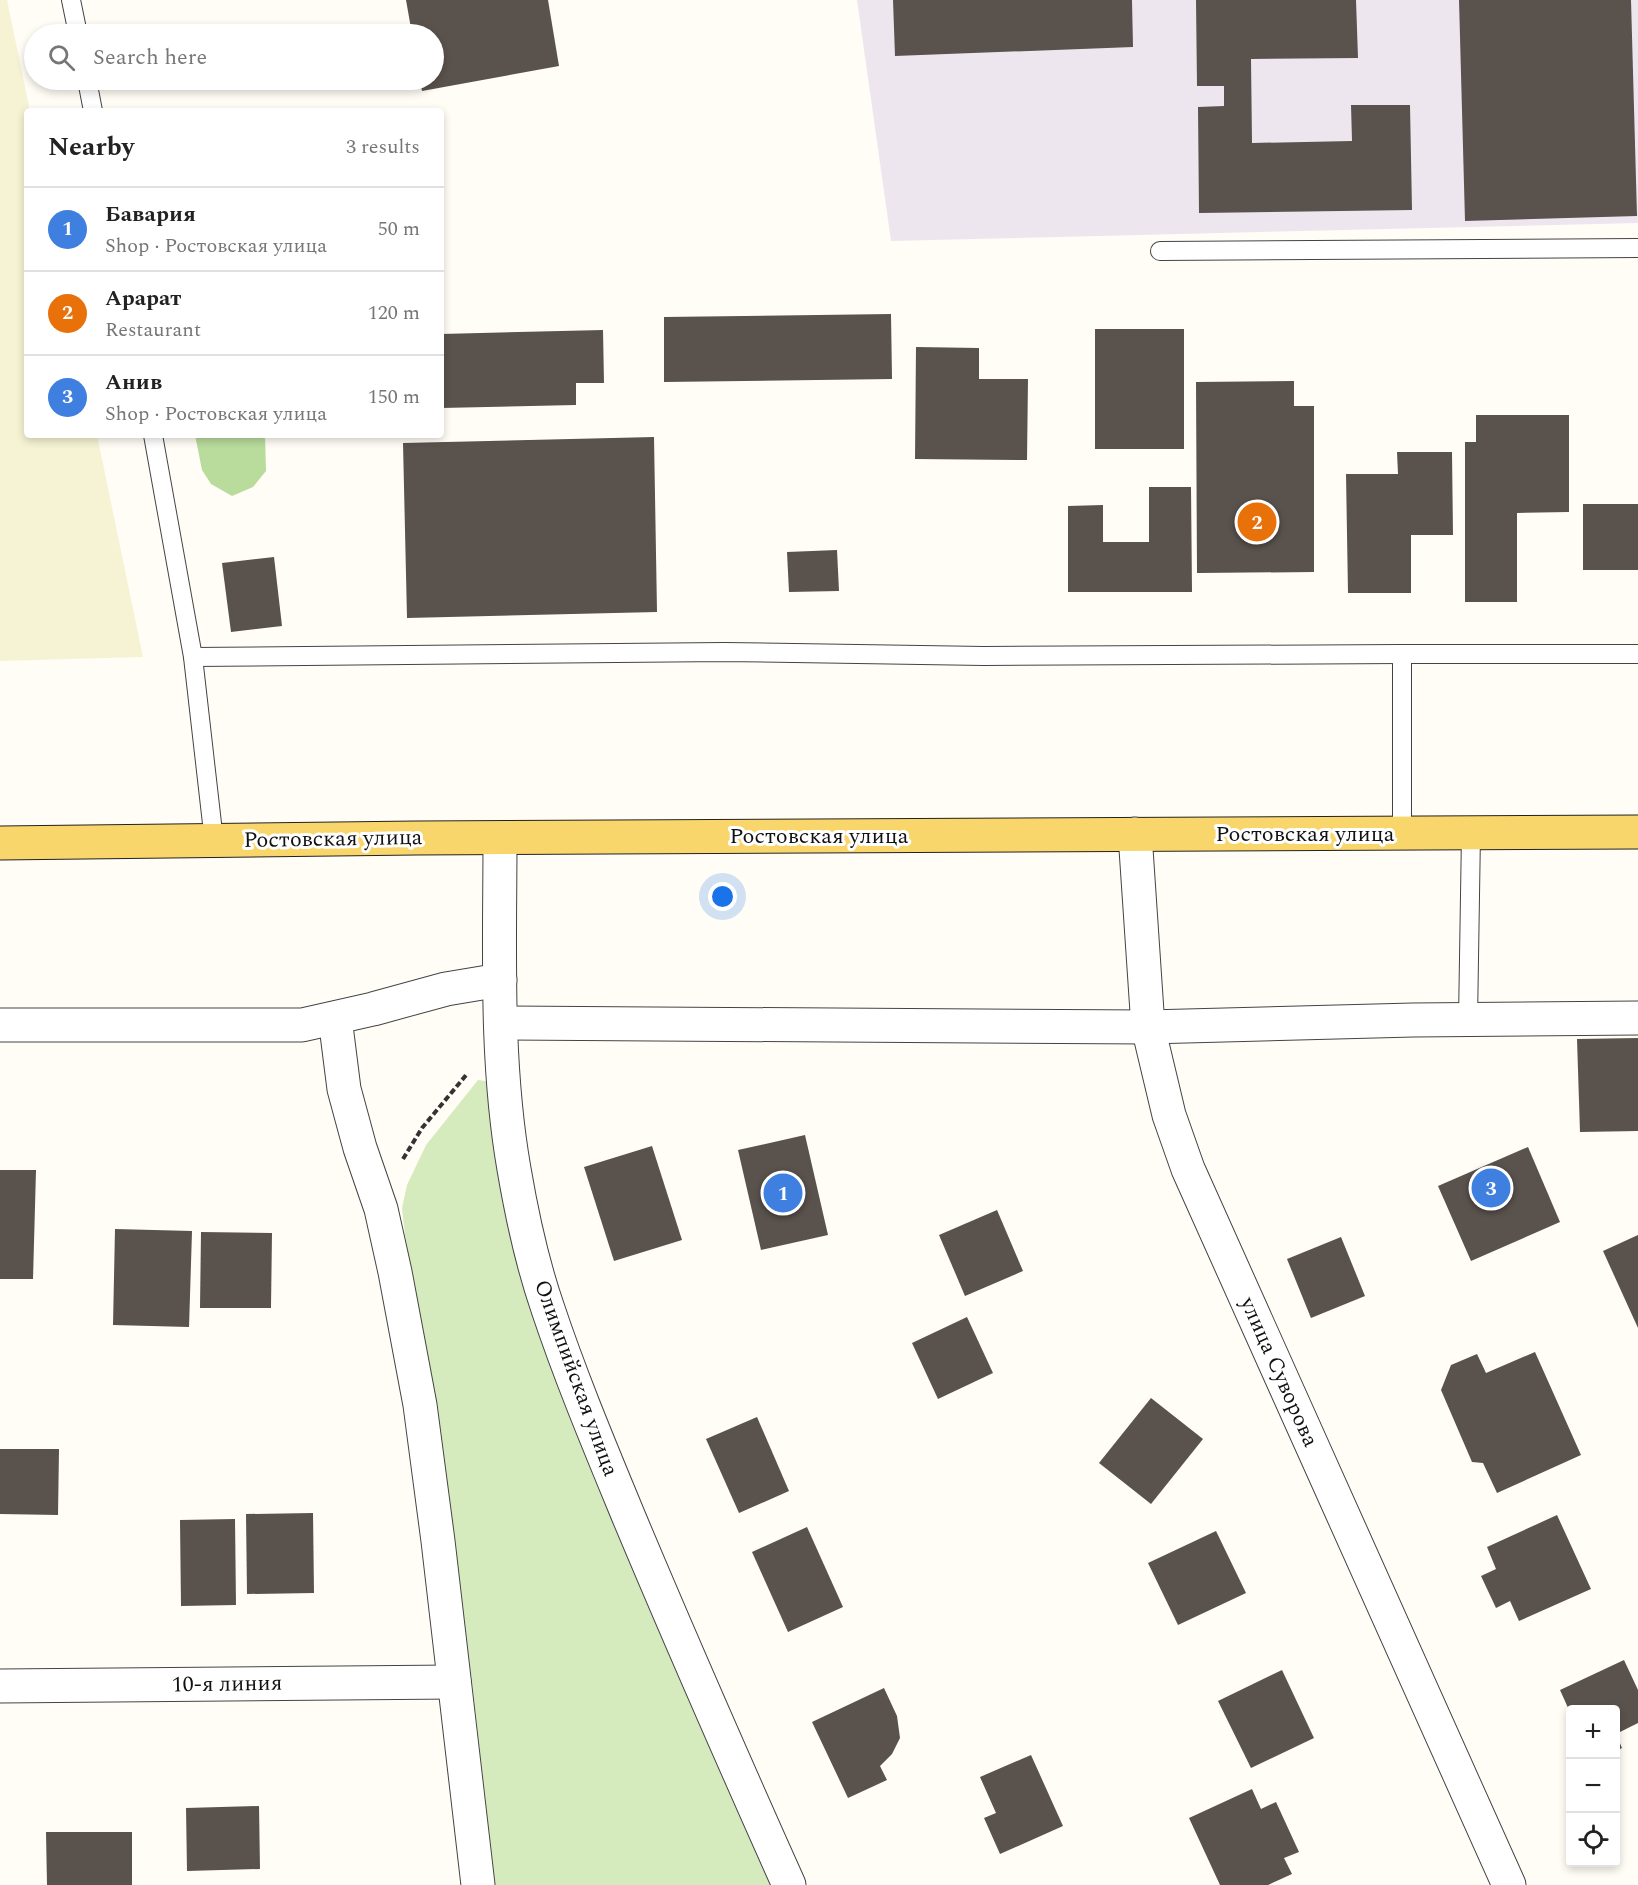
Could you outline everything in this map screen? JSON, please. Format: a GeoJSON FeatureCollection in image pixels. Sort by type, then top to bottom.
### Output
{"type":"FeatureCollection","features":[{"type":"Feature","properties":{"kind":"main road","name":"Ростовская улица"},"geometry":{"type":"LineString","coordinates":[[0,843],[500,837],[1638,832]]}},
{"type":"Feature","properties":{"kind":"street","name":"улица Суворова"},"geometry":{"type":"LineString","coordinates":[[1135,834],[1148,1027],[1169,1115],[1188,1169],[1509,1885]]}},
{"type":"Feature","properties":{"kind":"street","name":"Олимпийская улица"},"geometry":{"type":"LineString","coordinates":[[500,837],[501,1029],[513,1166],[526,1229],[547,1307],[591,1426],[677,1633],[789,1885]]}},
{"type":"Feature","properties":{"kind":"street"},"geometry":{"type":"LineString","coordinates":[[0,1025],[302,1025],[446,989],[500,980]]}},
{"type":"Feature","properties":{"kind":"street"},"geometry":{"type":"LineString","coordinates":[[336,1018],[344,1089],[360,1148],[381,1209],[420,1405],[478,1885]]}},
{"type":"Feature","properties":{"kind":"street"},"geometry":{"type":"LineString","coordinates":[[501,1029],[1148,1027],[1413,1020],[1638,1018]]}},
{"type":"Feature","properties":{"kind":"street","name":"10-я линия"},"geometry":{"type":"LineString","coordinates":[[0,1686],[454,1682]]}},
{"type":"Feature","properties":{"kind":"lane"},"geometry":{"type":"LineString","coordinates":[[71,0],[76,24]]}},
{"type":"Feature","properties":{"kind":"lane"},"geometry":{"type":"LineString","coordinates":[[89,90],[92,108]]}},
{"type":"Feature","properties":{"kind":"lane"},"geometry":{"type":"LineString","coordinates":[[1160,251],[1638,248]]}},
{"type":"Feature","properties":{"kind":"lane"},"geometry":{"type":"LineString","coordinates":[[154,438],[193,657],[214,841]]}},
{"type":"Feature","properties":{"kind":"lane"},"geometry":{"type":"LineString","coordinates":[[193,657],[713,652],[984,656],[1638,654]]}},
{"type":"Feature","properties":{"kind":"lane"},"geometry":{"type":"LineString","coordinates":[[1402,654],[1402,833]]}},
{"type":"Feature","properties":{"kind":"lane"},"geometry":{"type":"LineString","coordinates":[[1468,1021],[1471,833]]}},
{"type":"Feature","properties":{"kind":"path"},"geometry":{"type":"LineString","coordinates":[[381,1209],[401,1161],[422,1128],[501,1029]]}},
{"type":"Feature","properties":{"kind":"shaded area"},"geometry":{"type":"Polygon","coordinates":[[[0,0],[7,0],[29,108],[24,108],[24,438],[98,438],[143,657],[0,661],[0,0]]]}},
{"type":"Feature","properties":{"kind":"shaded area"},"geometry":{"type":"Polygon","coordinates":[[[857,0],[1638,0],[1638,223],[891,241],[857,0]]]}},
{"type":"Feature","properties":{"kind":"green space"},"geometry":{"type":"Polygon","coordinates":[[[196,438],[265,438],[266,471],[253,487],[232,496],[211,484],[202,470],[196,438]]]}},
{"type":"Feature","properties":{"kind":"green space"},"geometry":{"type":"Polygon","coordinates":[[[478,1080],[492,1082],[575,1421],[659,1630],[772,1885],[495,1885],[471,1674],[426,1356],[402,1208],[407,1185],[426,1145],[478,1080]]]}},
{"type":"Feature","properties":{"kind":"building"},"geometry":{"type":"Polygon","coordinates":[[[406,0],[548,0],[559,66],[444,87],[444,24],[410,24],[406,0]]]}},
{"type":"Feature","properties":{"kind":"building"},"geometry":{"type":"Polygon","coordinates":[[[893,0],[1132,0],[1133,47],[895,56],[893,0]]]}},
{"type":"Feature","properties":{"kind":"building"},"geometry":{"type":"Polygon","coordinates":[[[1196,0],[1356,0],[1358,58],[1251,59],[1252,143],[1352,141],[1351,105],[1410,105],[1412,210],[1199,213],[1198,107],[1224,106],[1224,86],[1197,86],[1196,0]]]}},
{"type":"Feature","properties":{"kind":"building"},"geometry":{"type":"Polygon","coordinates":[[[1459,0],[1631,0],[1637,216],[1465,221],[1459,0]]]}},
{"type":"Feature","properties":{"kind":"building"},"geometry":{"type":"Polygon","coordinates":[[[891,314],[892,379],[664,382],[664,317],[891,314]]]}},
{"type":"Feature","properties":{"kind":"building"},"geometry":{"type":"Polygon","coordinates":[[[1095,329],[1184,329],[1184,449],[1095,449],[1095,329]]]}},
{"type":"Feature","properties":{"kind":"building"},"geometry":{"type":"Polygon","coordinates":[[[603,330],[604,383],[576,383],[576,405],[444,408],[444,334],[603,330]]]}},
{"type":"Feature","properties":{"kind":"building"},"geometry":{"type":"Polygon","coordinates":[[[916,347],[979,348],[979,379],[1028,379],[1027,460],[915,459],[916,347]]]}},
{"type":"Feature","properties":{"kind":"building"},"geometry":{"type":"Polygon","coordinates":[[[1294,381],[1294,406],[1314,406],[1314,572],[1197,573],[1196,382],[1294,381]]]}},
{"type":"Feature","properties":{"kind":"building"},"geometry":{"type":"Polygon","coordinates":[[[1476,415],[1569,415],[1569,512],[1517,513],[1517,602],[1465,602],[1465,442],[1476,442],[1476,415]]]}},
{"type":"Feature","properties":{"kind":"building"},"geometry":{"type":"Polygon","coordinates":[[[654,437],[657,612],[407,618],[403,443],[654,437]]]}},
{"type":"Feature","properties":{"kind":"building"},"geometry":{"type":"Polygon","coordinates":[[[1397,452],[1452,452],[1453,535],[1411,535],[1411,593],[1348,593],[1346,474],[1398,474],[1397,452]]]}},
{"type":"Feature","properties":{"kind":"building"},"geometry":{"type":"Polygon","coordinates":[[[1149,487],[1191,487],[1192,592],[1068,592],[1068,506],[1103,505],[1103,542],[1149,542],[1149,487]]]}},
{"type":"Feature","properties":{"kind":"building"},"geometry":{"type":"Polygon","coordinates":[[[1583,504],[1638,504],[1638,570],[1583,570],[1583,504]]]}},
{"type":"Feature","properties":{"kind":"building"},"geometry":{"type":"Polygon","coordinates":[[[837,550],[839,591],[789,592],[787,552],[837,550]]]}},
{"type":"Feature","properties":{"kind":"building"},"geometry":{"type":"Polygon","coordinates":[[[274,557],[282,626],[231,632],[222,563],[274,557]]]}},
{"type":"Feature","properties":{"kind":"building"},"geometry":{"type":"Polygon","coordinates":[[[1638,1038],[1638,1131],[1580,1132],[1577,1039],[1638,1038]]]}},
{"type":"Feature","properties":{"kind":"building"},"geometry":{"type":"Polygon","coordinates":[[[805,1135],[828,1235],[761,1250],[738,1150],[805,1135]]]}},
{"type":"Feature","properties":{"kind":"building"},"geometry":{"type":"Polygon","coordinates":[[[652,1146],[682,1240],[614,1261],[584,1167],[652,1146]]]}},
{"type":"Feature","properties":{"kind":"building"},"geometry":{"type":"Polygon","coordinates":[[[1528,1147],[1560,1222],[1471,1261],[1438,1186],[1528,1147]]]}},
{"type":"Feature","properties":{"kind":"building"},"geometry":{"type":"Polygon","coordinates":[[[0,1170],[36,1170],[33,1279],[0,1279],[0,1170]]]}},
{"type":"Feature","properties":{"kind":"building"},"geometry":{"type":"Polygon","coordinates":[[[997,1210],[1023,1271],[965,1296],[939,1235],[997,1210]]]}},
{"type":"Feature","properties":{"kind":"building"},"geometry":{"type":"Polygon","coordinates":[[[115,1229],[192,1231],[189,1327],[113,1325],[115,1229]]]}},
{"type":"Feature","properties":{"kind":"building"},"geometry":{"type":"Polygon","coordinates":[[[201,1232],[272,1233],[271,1308],[200,1308],[201,1232]]]}},
{"type":"Feature","properties":{"kind":"building"},"geometry":{"type":"Polygon","coordinates":[[[1638,1235],[1638,1328],[1603,1251],[1638,1235]]]}},
{"type":"Feature","properties":{"kind":"building"},"geometry":{"type":"Polygon","coordinates":[[[1341,1237],[1365,1296],[1311,1318],[1287,1259],[1341,1237]]]}},
{"type":"Feature","properties":{"kind":"building"},"geometry":{"type":"Polygon","coordinates":[[[967,1317],[993,1373],[938,1399],[912,1343],[967,1317]]]}},
{"type":"Feature","properties":{"kind":"building"},"geometry":{"type":"Polygon","coordinates":[[[1535,1352],[1581,1455],[1497,1493],[1483,1463],[1472,1462],[1441,1390],[1451,1365],[1477,1354],[1486,1373],[1535,1352]]]}},
{"type":"Feature","properties":{"kind":"building"},"geometry":{"type":"Polygon","coordinates":[[[1151,1398],[1203,1439],[1151,1504],[1099,1463],[1151,1398]]]}},
{"type":"Feature","properties":{"kind":"building"},"geometry":{"type":"Polygon","coordinates":[[[757,1417],[789,1491],[739,1513],[706,1439],[757,1417]]]}},
{"type":"Feature","properties":{"kind":"building"},"geometry":{"type":"Polygon","coordinates":[[[0,1449],[59,1449],[58,1515],[0,1514],[0,1449]]]}},
{"type":"Feature","properties":{"kind":"building"},"geometry":{"type":"Polygon","coordinates":[[[313,1513],[314,1593],[247,1594],[246,1514],[313,1513]]]}},
{"type":"Feature","properties":{"kind":"building"},"geometry":{"type":"Polygon","coordinates":[[[1557,1515],[1591,1589],[1519,1621],[1510,1601],[1496,1608],[1481,1576],[1496,1569],[1487,1547],[1557,1515]]]}},
{"type":"Feature","properties":{"kind":"building"},"geometry":{"type":"Polygon","coordinates":[[[235,1519],[236,1605],[181,1606],[180,1520],[235,1519]]]}},
{"type":"Feature","properties":{"kind":"building"},"geometry":{"type":"Polygon","coordinates":[[[807,1527],[843,1607],[788,1632],[752,1552],[807,1527]]]}},
{"type":"Feature","properties":{"kind":"building"},"geometry":{"type":"Polygon","coordinates":[[[1216,1531],[1246,1593],[1178,1625],[1148,1563],[1216,1531]]]}},
{"type":"Feature","properties":{"kind":"building"},"geometry":{"type":"Polygon","coordinates":[[[1624,1660],[1638,1690],[1638,1723],[1620,1732],[1620,1705],[1567,1705],[1560,1690],[1624,1660]]]}},
{"type":"Feature","properties":{"kind":"building"},"geometry":{"type":"Polygon","coordinates":[[[1282,1670],[1314,1738],[1251,1768],[1218,1701],[1282,1670]]]}},
{"type":"Feature","properties":{"kind":"building"},"geometry":{"type":"Polygon","coordinates":[[[884,1688],[897,1716],[900,1738],[892,1754],[880,1766],[887,1780],[848,1798],[812,1722],[884,1688]]]}},
{"type":"Feature","properties":{"kind":"building"},"geometry":{"type":"Polygon","coordinates":[[[1031,1755],[1063,1826],[1000,1854],[984,1818],[996,1813],[980,1777],[1031,1755]]]}},
{"type":"Feature","properties":{"kind":"building"},"geometry":{"type":"Polygon","coordinates":[[[1252,1789],[1261,1809],[1276,1802],[1299,1852],[1284,1858],[1292,1874],[1268,1885],[1220,1885],[1189,1818],[1252,1789]]]}},
{"type":"Feature","properties":{"kind":"building"},"geometry":{"type":"Polygon","coordinates":[[[259,1806],[260,1869],[187,1871],[186,1808],[259,1806]]]}},
{"type":"Feature","properties":{"kind":"building"},"geometry":{"type":"Polygon","coordinates":[[[46,1832],[132,1832],[132,1885],[47,1885],[46,1832]]]}},
{"type":"Feature","properties":{"kind":"place","name":"Арарат"},"geometry":{"type":"Point","coordinates":[1257,522]}},
{"type":"Feature","properties":{"kind":"place","name":"Анив"},"geometry":{"type":"Point","coordinates":[1491,1188]}},
{"type":"Feature","properties":{"kind":"place","name":"Бавария"},"geometry":{"type":"Point","coordinates":[783,1193]}}]}
